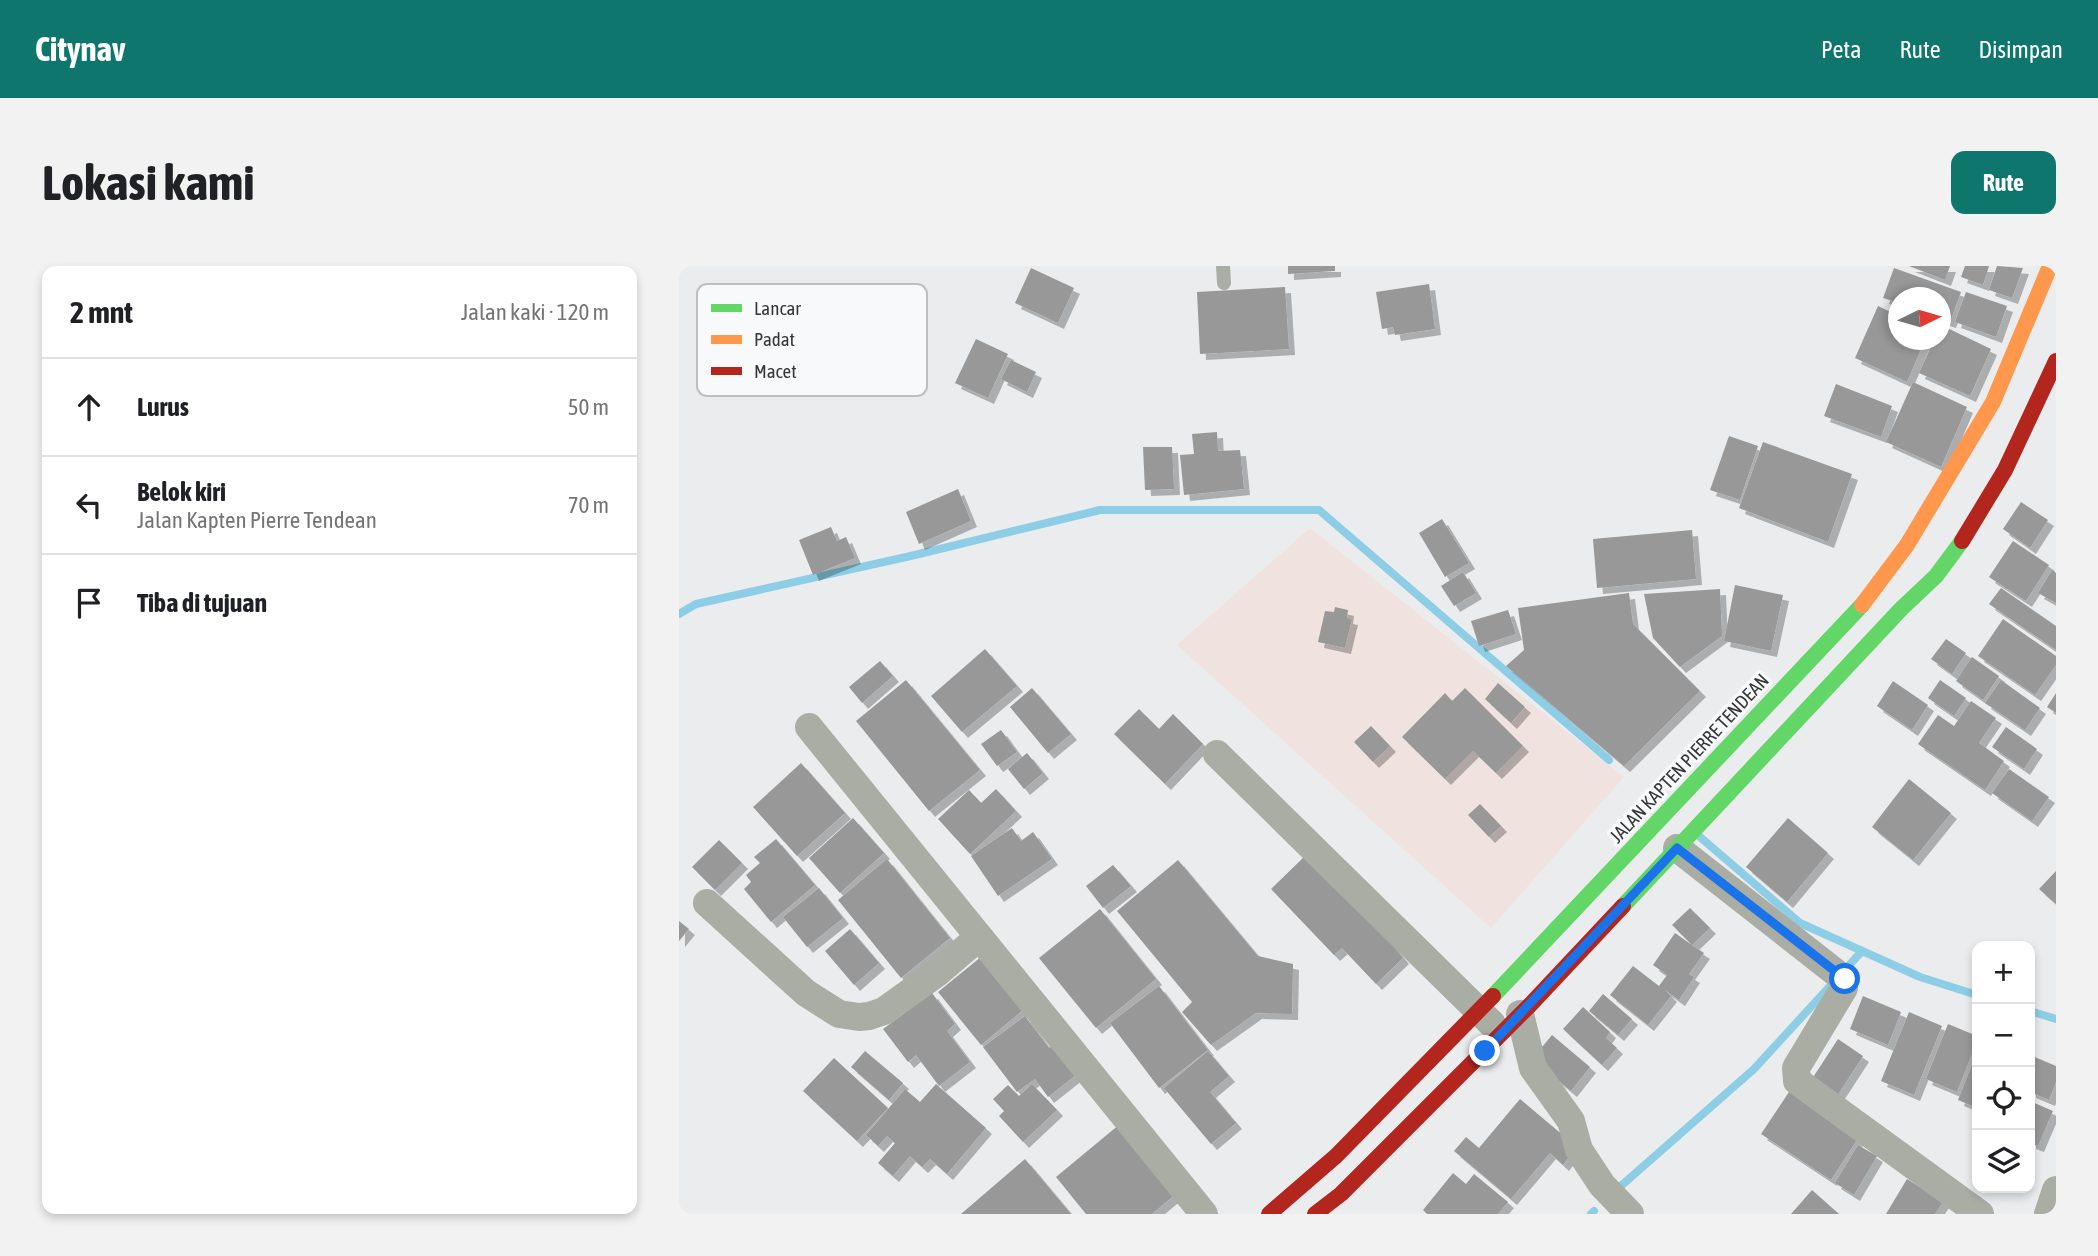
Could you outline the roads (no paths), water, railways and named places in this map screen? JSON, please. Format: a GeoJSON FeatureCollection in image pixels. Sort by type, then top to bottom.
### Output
{"type":"FeatureCollection","features":[{"type":"Feature","properties":{"kind":"main road","name":"JALAN KAPTEN PIERRE TENDEAN"},"geometry":{"type":"LineString","coordinates":[[1269,1214],[1336,1156],[1478,1011],[1869,598],[1907,545],[1993,402],[2050,266]]}},
{"type":"Feature","properties":{"kind":"main road"},"geometry":{"type":"LineString","coordinates":[[1315,1214],[1341,1194],[1511,1024],[1901,609],[1938,573],[1969,529],[2033,417],[2056,360]]}},
{"type":"Feature","properties":{"kind":"street"},"geometry":{"type":"LineString","coordinates":[[809,727],[1204,1214]]}},
{"type":"Feature","properties":{"kind":"street"},"geometry":{"type":"LineString","coordinates":[[1217,754],[1478,1011],[1511,1024],[1533,1068],[1571,1121],[1579,1150],[1594,1173],[1630,1214]]}},
{"type":"Feature","properties":{"kind":"street"},"geometry":{"type":"LineString","coordinates":[[1677,848],[1845,979],[1844,988],[1796,1068],[1797,1081],[1980,1214]]}},
{"type":"Feature","properties":{"kind":"street"},"geometry":{"type":"LineString","coordinates":[[707,903],[806,993],[839,1014],[859,1017],[884,1011],[937,973],[979,937]]}},
{"type":"Feature","properties":{"kind":"street"},"geometry":{"type":"LineString","coordinates":[[2047,1214],[2056,1190]]}},
{"type":"Feature","properties":{"kind":"lane"},"geometry":{"type":"LineString","coordinates":[[1223,266],[1224,283]]}},
{"type":"Feature","properties":{"kind":"waterway"},"geometry":{"type":"LineString","coordinates":[[679,614],[696,604],[1100,510],[1319,510],[1609,760]]}},
{"type":"Feature","properties":{"kind":"waterway"},"geometry":{"type":"LineString","coordinates":[[1700,837],[1800,923],[1920,977],[1972,993]]}},
{"type":"Feature","properties":{"kind":"waterway"},"geometry":{"type":"LineString","coordinates":[[1843,972],[1862,951]]}},
{"type":"Feature","properties":{"kind":"waterway"},"geometry":{"type":"LineString","coordinates":[[1622,1185],[1754,1069],[1832,984]]}},
{"type":"Feature","properties":{"kind":"waterway"},"geometry":{"type":"LineString","coordinates":[[2035,1013],[2056,1019]]}},
{"type":"Feature","properties":{"kind":"waterway"},"geometry":{"type":"LineString","coordinates":[[1591,1214],[1594,1211]]}}]}
